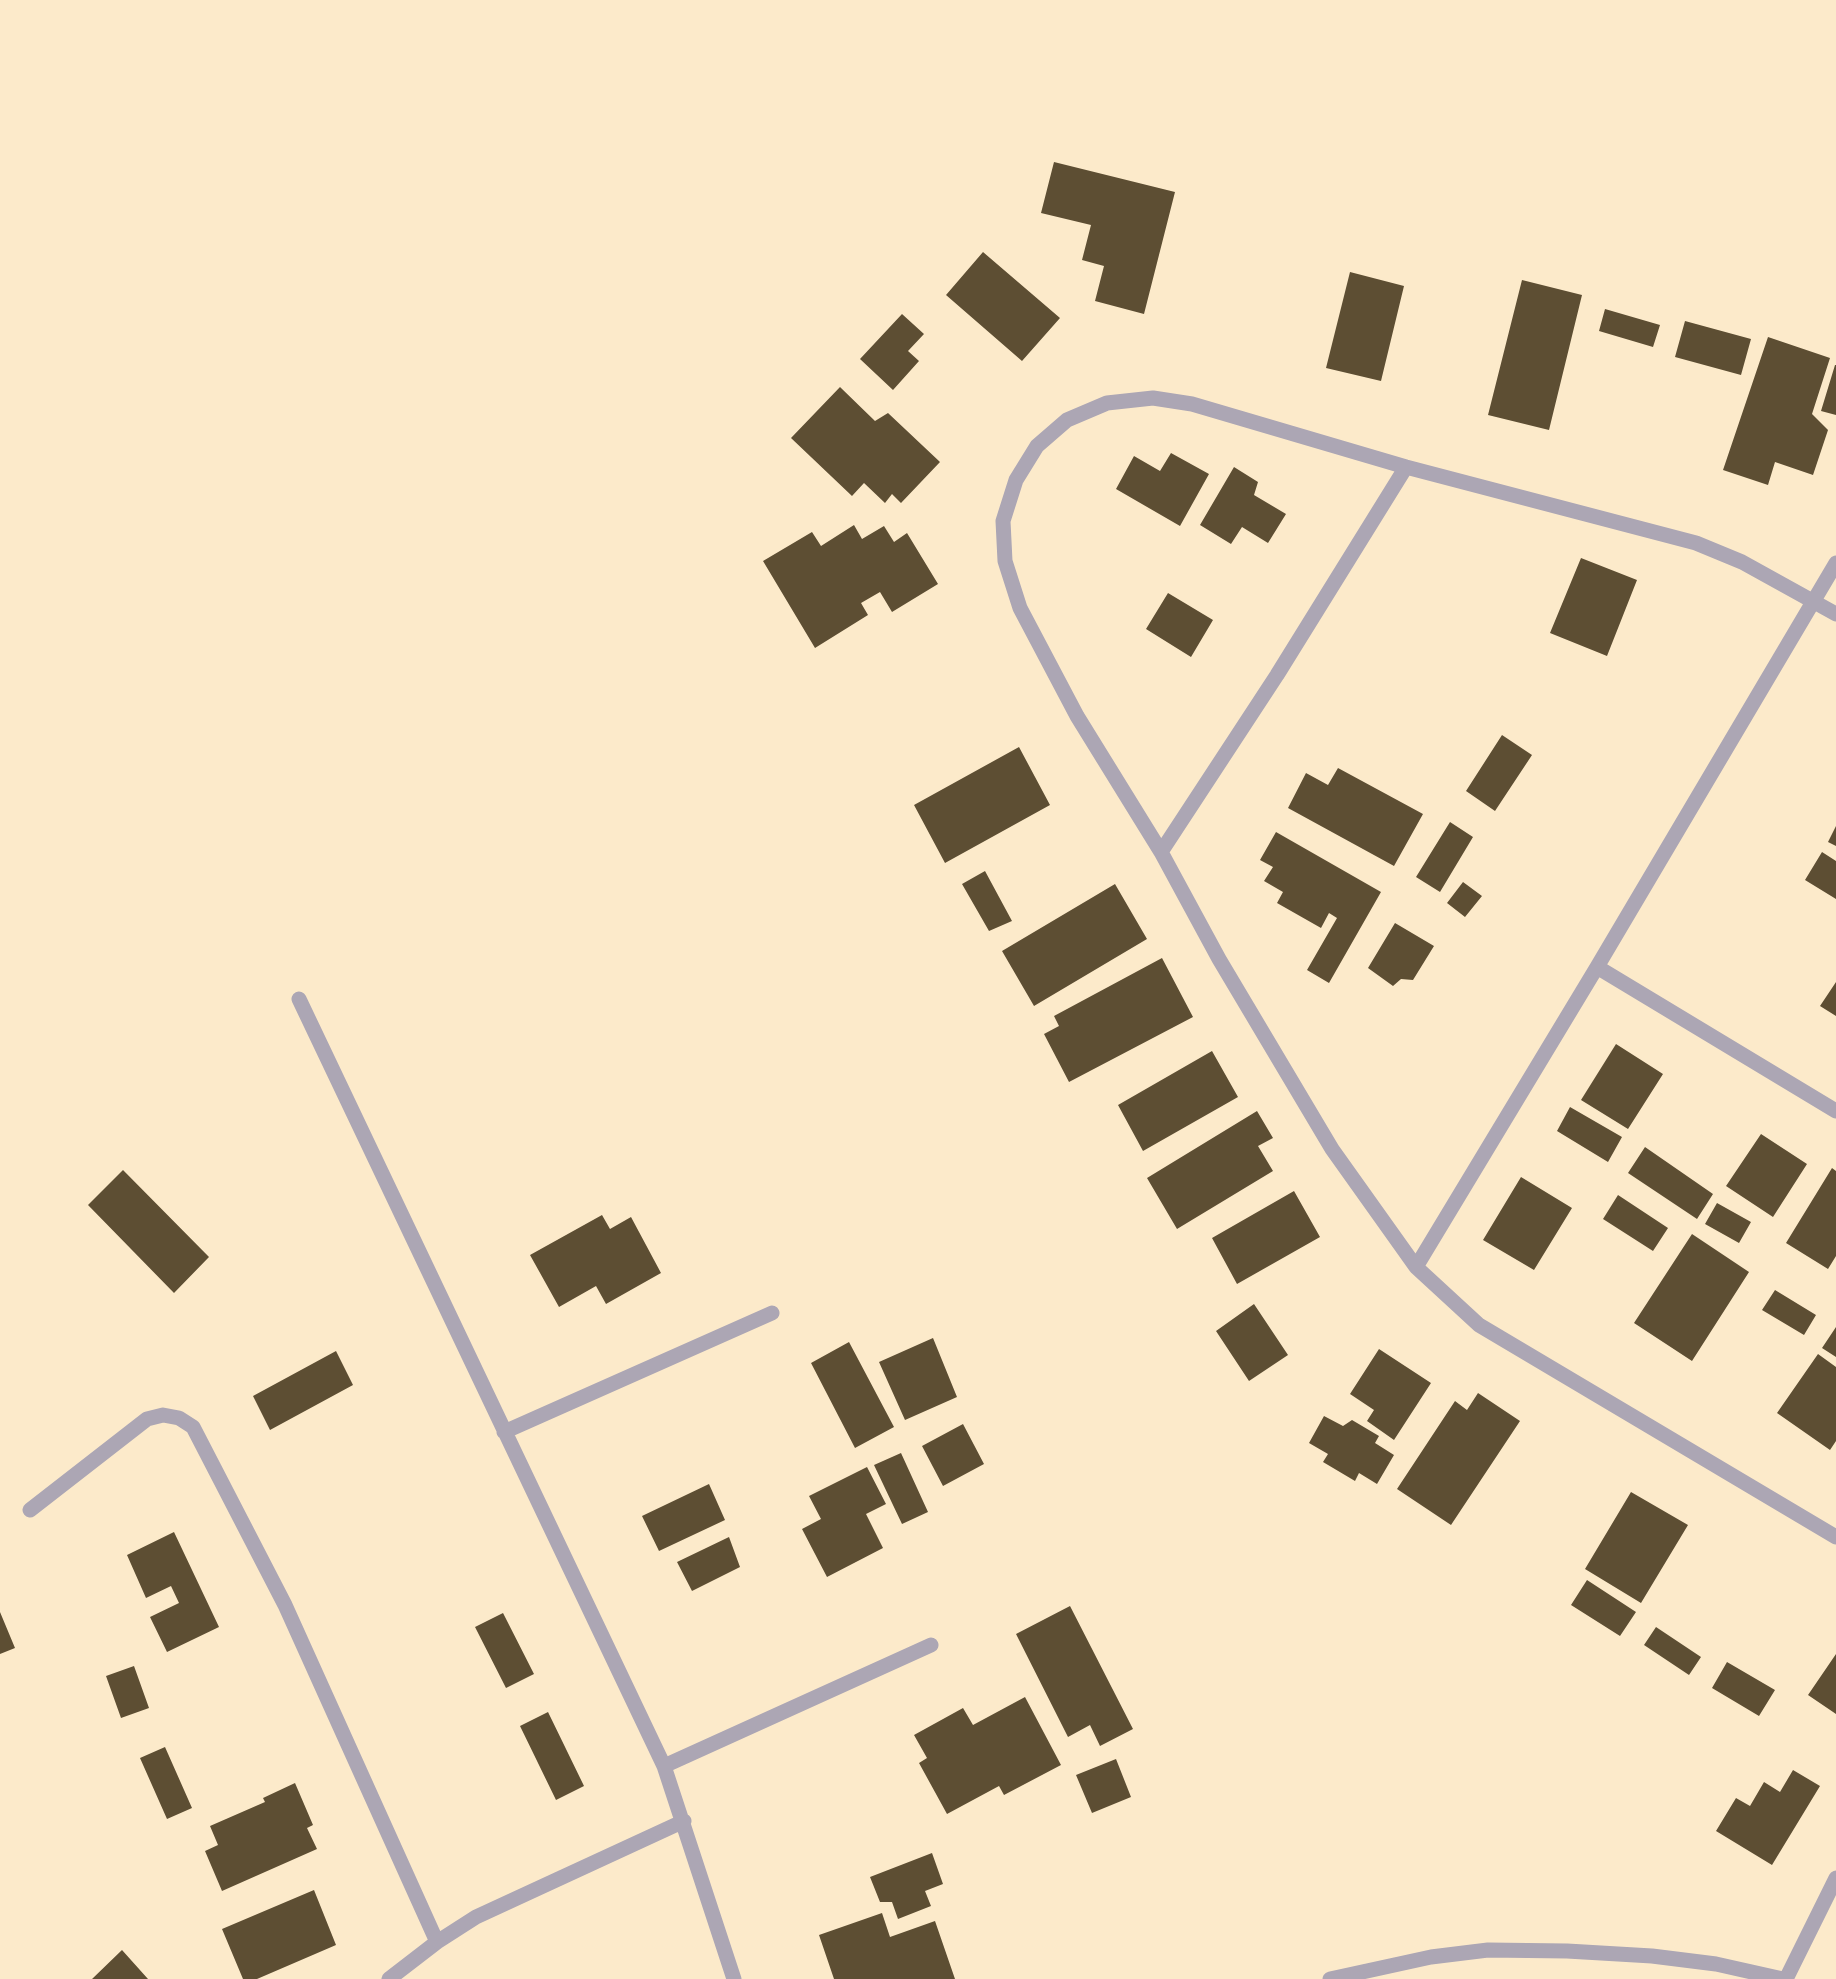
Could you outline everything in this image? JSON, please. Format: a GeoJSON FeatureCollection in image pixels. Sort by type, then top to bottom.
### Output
{"type":"FeatureCollection","features":[{"type":"Feature","properties":{"kind":"street"},"geometry":{"type":"LineString","coordinates":[[1836,614],[1742,562],[1696,543],[1406,467],[1192,404],[1153,398],[1107,403],[1067,420],[1037,446],[1016,480],[1003,521],[1005,561],[1020,608],[1077,716],[1161,852],[1219,959],[1332,1149],[1416,1267],[1479,1325],[1836,1537]]}},
{"type":"Feature","properties":{"kind":"street"},"geometry":{"type":"LineString","coordinates":[[1161,852],[1277,675],[1406,467]]}},
{"type":"Feature","properties":{"kind":"street"},"geometry":{"type":"LineString","coordinates":[[1416,1267],[1836,563]]}},
{"type":"Feature","properties":{"kind":"street"},"geometry":{"type":"LineString","coordinates":[[1597,967],[1836,1111]]}},
{"type":"Feature","properties":{"kind":"street"},"geometry":{"type":"LineString","coordinates":[[299,999],[664,1766],[684,1821],[734,1979]]}},
{"type":"Feature","properties":{"kind":"street"},"geometry":{"type":"LineString","coordinates":[[504,1432],[772,1313]]}},
{"type":"Feature","properties":{"kind":"street"},"geometry":{"type":"LineString","coordinates":[[30,1510],[147,1419],[164,1414],[179,1418],[193,1427],[285,1605],[437,1941]]}},
{"type":"Feature","properties":{"kind":"street"},"geometry":{"type":"LineString","coordinates":[[664,1766],[931,1645]]}},
{"type":"Feature","properties":{"kind":"street"},"geometry":{"type":"LineString","coordinates":[[389,1979],[437,1941],[476,1917],[684,1821]]}},
{"type":"Feature","properties":{"kind":"street"},"geometry":{"type":"LineString","coordinates":[[1330,1979],[1431,1957],[1488,1950],[1567,1951],[1652,1956],[1716,1964],[1784,1979],[1836,1878]]}},
{"type":"Feature","properties":{"kind":"building"},"geometry":{"type":"Polygon","coordinates":[[[1054,162],[1175,192],[1144,314],[1095,301],[1104,266],[1082,260],[1091,225],[1041,213],[1054,162]]]}},
{"type":"Feature","properties":{"kind":"building"},"geometry":{"type":"Polygon","coordinates":[[[983,252],[1060,318],[1022,361],[946,295],[983,252]]]}},
{"type":"Feature","properties":{"kind":"building"},"geometry":{"type":"Polygon","coordinates":[[[1350,272],[1404,286],[1381,381],[1326,368],[1350,272]]]}},
{"type":"Feature","properties":{"kind":"building"},"geometry":{"type":"Polygon","coordinates":[[[1522,280],[1582,295],[1549,430],[1488,415],[1522,280]]]}},
{"type":"Feature","properties":{"kind":"building"},"geometry":{"type":"Polygon","coordinates":[[[1605,309],[1660,325],[1653,347],[1599,331],[1605,309]]]}},
{"type":"Feature","properties":{"kind":"building"},"geometry":{"type":"Polygon","coordinates":[[[902,314],[924,334],[908,351],[919,361],[893,390],[860,359],[902,314]]]}},
{"type":"Feature","properties":{"kind":"building"},"geometry":{"type":"Polygon","coordinates":[[[1685,321],[1751,339],[1741,375],[1675,357],[1685,321]]]}},
{"type":"Feature","properties":{"kind":"building"},"geometry":{"type":"Polygon","coordinates":[[[1768,337],[1830,358],[1812,414],[1828,430],[1813,475],[1775,462],[1768,485],[1723,470],[1768,337]]]}},
{"type":"Feature","properties":{"kind":"building"},"geometry":{"type":"Polygon","coordinates":[[[1836,365],[1836,415],[1821,411],[1836,365]]]}},
{"type":"Feature","properties":{"kind":"building"},"geometry":{"type":"Polygon","coordinates":[[[840,387],[875,421],[888,413],[940,462],[901,503],[892,494],[885,503],[864,483],[852,496],[791,438],[840,387]]]}},
{"type":"Feature","properties":{"kind":"building"},"geometry":{"type":"Polygon","coordinates":[[[1171,453],[1209,474],[1180,526],[1116,489],[1134,456],[1160,471],[1171,453]]]}},
{"type":"Feature","properties":{"kind":"building"},"geometry":{"type":"Polygon","coordinates":[[[1234,467],[1258,482],[1254,495],[1286,514],[1268,543],[1242,527],[1231,544],[1200,525],[1234,467]]]}},
{"type":"Feature","properties":{"kind":"building"},"geometry":{"type":"Polygon","coordinates":[[[854,525],[862,539],[884,526],[894,542],[907,533],[938,584],[892,612],[880,592],[861,603],[868,615],[815,648],[763,561],[812,532],[821,546],[854,525]]]}},
{"type":"Feature","properties":{"kind":"building"},"geometry":{"type":"Polygon","coordinates":[[[1581,558],[1637,580],[1607,656],[1550,633],[1581,558]]]}},
{"type":"Feature","properties":{"kind":"building"},"geometry":{"type":"Polygon","coordinates":[[[1168,593],[1213,620],[1191,657],[1146,629],[1168,593]]]}},
{"type":"Feature","properties":{"kind":"building"},"geometry":{"type":"Polygon","coordinates":[[[1502,735],[1532,755],[1495,811],[1466,791],[1502,735]]]}},
{"type":"Feature","properties":{"kind":"building"},"geometry":{"type":"Polygon","coordinates":[[[1019,747],[1050,805],[945,863],[914,805],[1019,747]]]}},
{"type":"Feature","properties":{"kind":"building"},"geometry":{"type":"Polygon","coordinates":[[[1338,768],[1423,814],[1394,866],[1288,808],[1306,773],[1328,785],[1338,768]]]}},
{"type":"Feature","properties":{"kind":"building"},"geometry":{"type":"Polygon","coordinates":[[[1450,822],[1473,837],[1440,892],[1416,877],[1450,822]]]}},
{"type":"Feature","properties":{"kind":"building"},"geometry":{"type":"Polygon","coordinates":[[[1836,826],[1836,846],[1828,842],[1836,826]]]}},
{"type":"Feature","properties":{"kind":"building"},"geometry":{"type":"Polygon","coordinates":[[[1276,832],[1381,892],[1329,983],[1307,970],[1337,918],[1329,913],[1321,928],[1277,903],[1283,892],[1264,881],[1273,867],[1260,860],[1276,832]]]}},
{"type":"Feature","properties":{"kind":"building"},"geometry":{"type":"Polygon","coordinates":[[[1822,852],[1836,861],[1836,899],[1805,880],[1822,852]]]}},
{"type":"Feature","properties":{"kind":"building"},"geometry":{"type":"Polygon","coordinates":[[[985,871],[1012,921],[989,931],[962,884],[985,871]]]}},
{"type":"Feature","properties":{"kind":"building"},"geometry":{"type":"Polygon","coordinates":[[[1463,882],[1482,896],[1465,917],[1447,903],[1463,882]]]}},
{"type":"Feature","properties":{"kind":"building"},"geometry":{"type":"Polygon","coordinates":[[[1115,884],[1147,939],[1034,1006],[1002,951],[1115,884]]]}},
{"type":"Feature","properties":{"kind":"building"},"geometry":{"type":"Polygon","coordinates":[[[1395,923],[1434,946],[1413,980],[1401,979],[1393,986],[1368,968],[1395,923]]]}},
{"type":"Feature","properties":{"kind":"building"},"geometry":{"type":"Polygon","coordinates":[[[1162,958],[1193,1017],[1069,1082],[1044,1034],[1059,1026],[1054,1016],[1162,958]]]}},
{"type":"Feature","properties":{"kind":"building"},"geometry":{"type":"Polygon","coordinates":[[[1836,982],[1836,1016],[1820,1006],[1836,982]]]}},
{"type":"Feature","properties":{"kind":"building"},"geometry":{"type":"Polygon","coordinates":[[[1616,1044],[1663,1074],[1628,1129],[1581,1100],[1616,1044]]]}},
{"type":"Feature","properties":{"kind":"building"},"geometry":{"type":"Polygon","coordinates":[[[1212,1051],[1238,1097],[1143,1151],[1118,1105],[1212,1051]]]}},
{"type":"Feature","properties":{"kind":"building"},"geometry":{"type":"Polygon","coordinates":[[[1570,1107],[1622,1137],[1608,1162],[1557,1131],[1570,1107]]]}},
{"type":"Feature","properties":{"kind":"building"},"geometry":{"type":"Polygon","coordinates":[[[1257,1111],[1273,1138],[1258,1146],[1273,1171],[1177,1229],[1147,1178],[1257,1111]]]}},
{"type":"Feature","properties":{"kind":"building"},"geometry":{"type":"Polygon","coordinates":[[[1761,1134],[1807,1164],[1773,1217],[1726,1186],[1761,1134]]]}},
{"type":"Feature","properties":{"kind":"building"},"geometry":{"type":"Polygon","coordinates":[[[1645,1147],[1713,1194],[1697,1219],[1628,1173],[1645,1147]]]}},
{"type":"Feature","properties":{"kind":"building"},"geometry":{"type":"Polygon","coordinates":[[[1832,1168],[1836,1171],[1836,1256],[1828,1269],[1786,1243],[1832,1168]]]}},
{"type":"Feature","properties":{"kind":"building"},"geometry":{"type":"Polygon","coordinates":[[[123,1170],[209,1257],[174,1293],[88,1205],[123,1170]]]}},
{"type":"Feature","properties":{"kind":"building"},"geometry":{"type":"Polygon","coordinates":[[[1521,1177],[1572,1208],[1534,1270],[1483,1240],[1521,1177]]]}},
{"type":"Feature","properties":{"kind":"building"},"geometry":{"type":"Polygon","coordinates":[[[1294,1191],[1320,1237],[1237,1284],[1212,1238],[1294,1191]]]}},
{"type":"Feature","properties":{"kind":"building"},"geometry":{"type":"Polygon","coordinates":[[[1618,1195],[1668,1228],[1653,1251],[1603,1219],[1618,1195]]]}},
{"type":"Feature","properties":{"kind":"building"},"geometry":{"type":"Polygon","coordinates":[[[1717,1203],[1751,1222],[1739,1243],[1705,1224],[1717,1203]]]}},
{"type":"Feature","properties":{"kind":"building"},"geometry":{"type":"Polygon","coordinates":[[[602,1215],[610,1229],[631,1217],[661,1273],[606,1304],[596,1286],[559,1307],[530,1255],[602,1215]]]}},
{"type":"Feature","properties":{"kind":"building"},"geometry":{"type":"Polygon","coordinates":[[[1692,1234],[1749,1272],[1692,1361],[1634,1323],[1692,1234]]]}},
{"type":"Feature","properties":{"kind":"building"},"geometry":{"type":"Polygon","coordinates":[[[1775,1290],[1816,1315],[1804,1335],[1762,1310],[1775,1290]]]}},
{"type":"Feature","properties":{"kind":"building"},"geometry":{"type":"Polygon","coordinates":[[[1254,1304],[1288,1355],[1249,1381],[1216,1331],[1254,1304]]]}},
{"type":"Feature","properties":{"kind":"building"},"geometry":{"type":"Polygon","coordinates":[[[1836,1327],[1836,1357],[1822,1348],[1836,1327]]]}},
{"type":"Feature","properties":{"kind":"building"},"geometry":{"type":"Polygon","coordinates":[[[933,1338],[957,1397],[905,1420],[879,1362],[933,1338]]]}},
{"type":"Feature","properties":{"kind":"building"},"geometry":{"type":"Polygon","coordinates":[[[849,1342],[894,1427],[855,1448],[811,1363],[849,1342]]]}},
{"type":"Feature","properties":{"kind":"building"},"geometry":{"type":"Polygon","coordinates":[[[1379,1349],[1431,1383],[1394,1440],[1367,1421],[1374,1410],[1350,1394],[1379,1349]]]}},
{"type":"Feature","properties":{"kind":"building"},"geometry":{"type":"Polygon","coordinates":[[[336,1351],[353,1385],[270,1430],[253,1396],[336,1351]]]}},
{"type":"Feature","properties":{"kind":"building"},"geometry":{"type":"Polygon","coordinates":[[[1818,1354],[1836,1367],[1836,1441],[1830,1450],[1777,1413],[1818,1354]]]}},
{"type":"Feature","properties":{"kind":"building"},"geometry":{"type":"Polygon","coordinates":[[[1478,1393],[1520,1421],[1451,1525],[1397,1489],[1455,1401],[1467,1410],[1478,1393]]]}},
{"type":"Feature","properties":{"kind":"building"},"geometry":{"type":"Polygon","coordinates":[[[1324,1416],[1343,1426],[1352,1420],[1379,1436],[1375,1443],[1394,1455],[1377,1484],[1359,1473],[1355,1481],[1323,1462],[1328,1454],[1309,1443],[1324,1416]]]}},
{"type":"Feature","properties":{"kind":"building"},"geometry":{"type":"Polygon","coordinates":[[[963,1424],[984,1464],[943,1486],[922,1446],[963,1424]]]}},
{"type":"Feature","properties":{"kind":"building"},"geometry":{"type":"Polygon","coordinates":[[[901,1453],[928,1512],[902,1524],[874,1465],[901,1453]]]}},
{"type":"Feature","properties":{"kind":"building"},"geometry":{"type":"Polygon","coordinates":[[[867,1467],[886,1504],[866,1514],[883,1548],[827,1577],[802,1529],[821,1519],[809,1496],[867,1467]]]}},
{"type":"Feature","properties":{"kind":"building"},"geometry":{"type":"Polygon","coordinates":[[[709,1484],[725,1520],[659,1551],[642,1516],[709,1484]]]}},
{"type":"Feature","properties":{"kind":"building"},"geometry":{"type":"Polygon","coordinates":[[[1631,1492],[1688,1525],[1641,1603],[1585,1569],[1631,1492]]]}},
{"type":"Feature","properties":{"kind":"building"},"geometry":{"type":"Polygon","coordinates":[[[174,1532],[219,1627],[167,1652],[150,1617],[179,1603],[171,1586],[146,1598],[127,1555],[174,1532]]]}},
{"type":"Feature","properties":{"kind":"building"},"geometry":{"type":"Polygon","coordinates":[[[729,1537],[740,1567],[692,1591],[677,1562],[729,1537]]]}},
{"type":"Feature","properties":{"kind":"building"},"geometry":{"type":"Polygon","coordinates":[[[1587,1580],[1636,1612],[1620,1636],[1571,1605],[1587,1580]]]}},
{"type":"Feature","properties":{"kind":"building"},"geometry":{"type":"Polygon","coordinates":[[[1070,1606],[1133,1729],[1100,1746],[1090,1725],[1068,1737],[1016,1634],[1070,1606]]]}},
{"type":"Feature","properties":{"kind":"building"},"geometry":{"type":"Polygon","coordinates":[[[0,1612],[15,1648],[0,1654],[0,1612]]]}},
{"type":"Feature","properties":{"kind":"building"},"geometry":{"type":"Polygon","coordinates":[[[503,1613],[534,1674],[506,1688],[475,1627],[503,1613]]]}},
{"type":"Feature","properties":{"kind":"building"},"geometry":{"type":"Polygon","coordinates":[[[1656,1627],[1701,1657],[1689,1675],[1644,1645],[1656,1627]]]}},
{"type":"Feature","properties":{"kind":"building"},"geometry":{"type":"Polygon","coordinates":[[[1836,1654],[1836,1714],[1808,1695],[1836,1654]]]}},
{"type":"Feature","properties":{"kind":"building"},"geometry":{"type":"Polygon","coordinates":[[[1727,1662],[1775,1690],[1759,1716],[1712,1688],[1727,1662]]]}},
{"type":"Feature","properties":{"kind":"building"},"geometry":{"type":"Polygon","coordinates":[[[134,1666],[149,1708],[121,1718],[106,1676],[134,1666]]]}},
{"type":"Feature","properties":{"kind":"building"},"geometry":{"type":"Polygon","coordinates":[[[1025,1697],[1061,1765],[1004,1795],[999,1786],[947,1814],[919,1763],[927,1758],[914,1735],[963,1708],[973,1725],[1025,1697]]]}},
{"type":"Feature","properties":{"kind":"building"},"geometry":{"type":"Polygon","coordinates":[[[548,1712],[584,1786],[556,1800],[520,1726],[548,1712]]]}},
{"type":"Feature","properties":{"kind":"building"},"geometry":{"type":"Polygon","coordinates":[[[165,1747],[192,1808],[167,1819],[140,1758],[165,1747]]]}},
{"type":"Feature","properties":{"kind":"building"},"geometry":{"type":"Polygon","coordinates":[[[1116,1759],[1131,1797],[1092,1813],[1076,1775],[1116,1759]]]}},
{"type":"Feature","properties":{"kind":"building"},"geometry":{"type":"Polygon","coordinates":[[[1793,1770],[1820,1786],[1772,1865],[1716,1831],[1736,1798],[1750,1806],[1764,1782],[1780,1792],[1793,1770]]]}},
{"type":"Feature","properties":{"kind":"building"},"geometry":{"type":"Polygon","coordinates":[[[295,1783],[313,1825],[307,1828],[317,1849],[222,1891],[205,1851],[218,1845],[210,1826],[265,1802],[263,1798],[295,1783]]]}},
{"type":"Feature","properties":{"kind":"building"},"geometry":{"type":"Polygon","coordinates":[[[932,1853],[943,1884],[925,1891],[931,1906],[898,1919],[892,1902],[880,1902],[870,1877],[932,1853]]]}},
{"type":"Feature","properties":{"kind":"building"},"geometry":{"type":"Polygon","coordinates":[[[314,1890],[336,1945],[257,1979],[243,1979],[222,1929],[314,1890]]]}},
{"type":"Feature","properties":{"kind":"building"},"geometry":{"type":"Polygon","coordinates":[[[882,1913],[890,1937],[935,1921],[955,1979],[834,1979],[819,1935],[882,1913]]]}},
{"type":"Feature","properties":{"kind":"building"},"geometry":{"type":"Polygon","coordinates":[[[122,1950],[148,1979],[92,1979],[122,1950]]]}}]}
